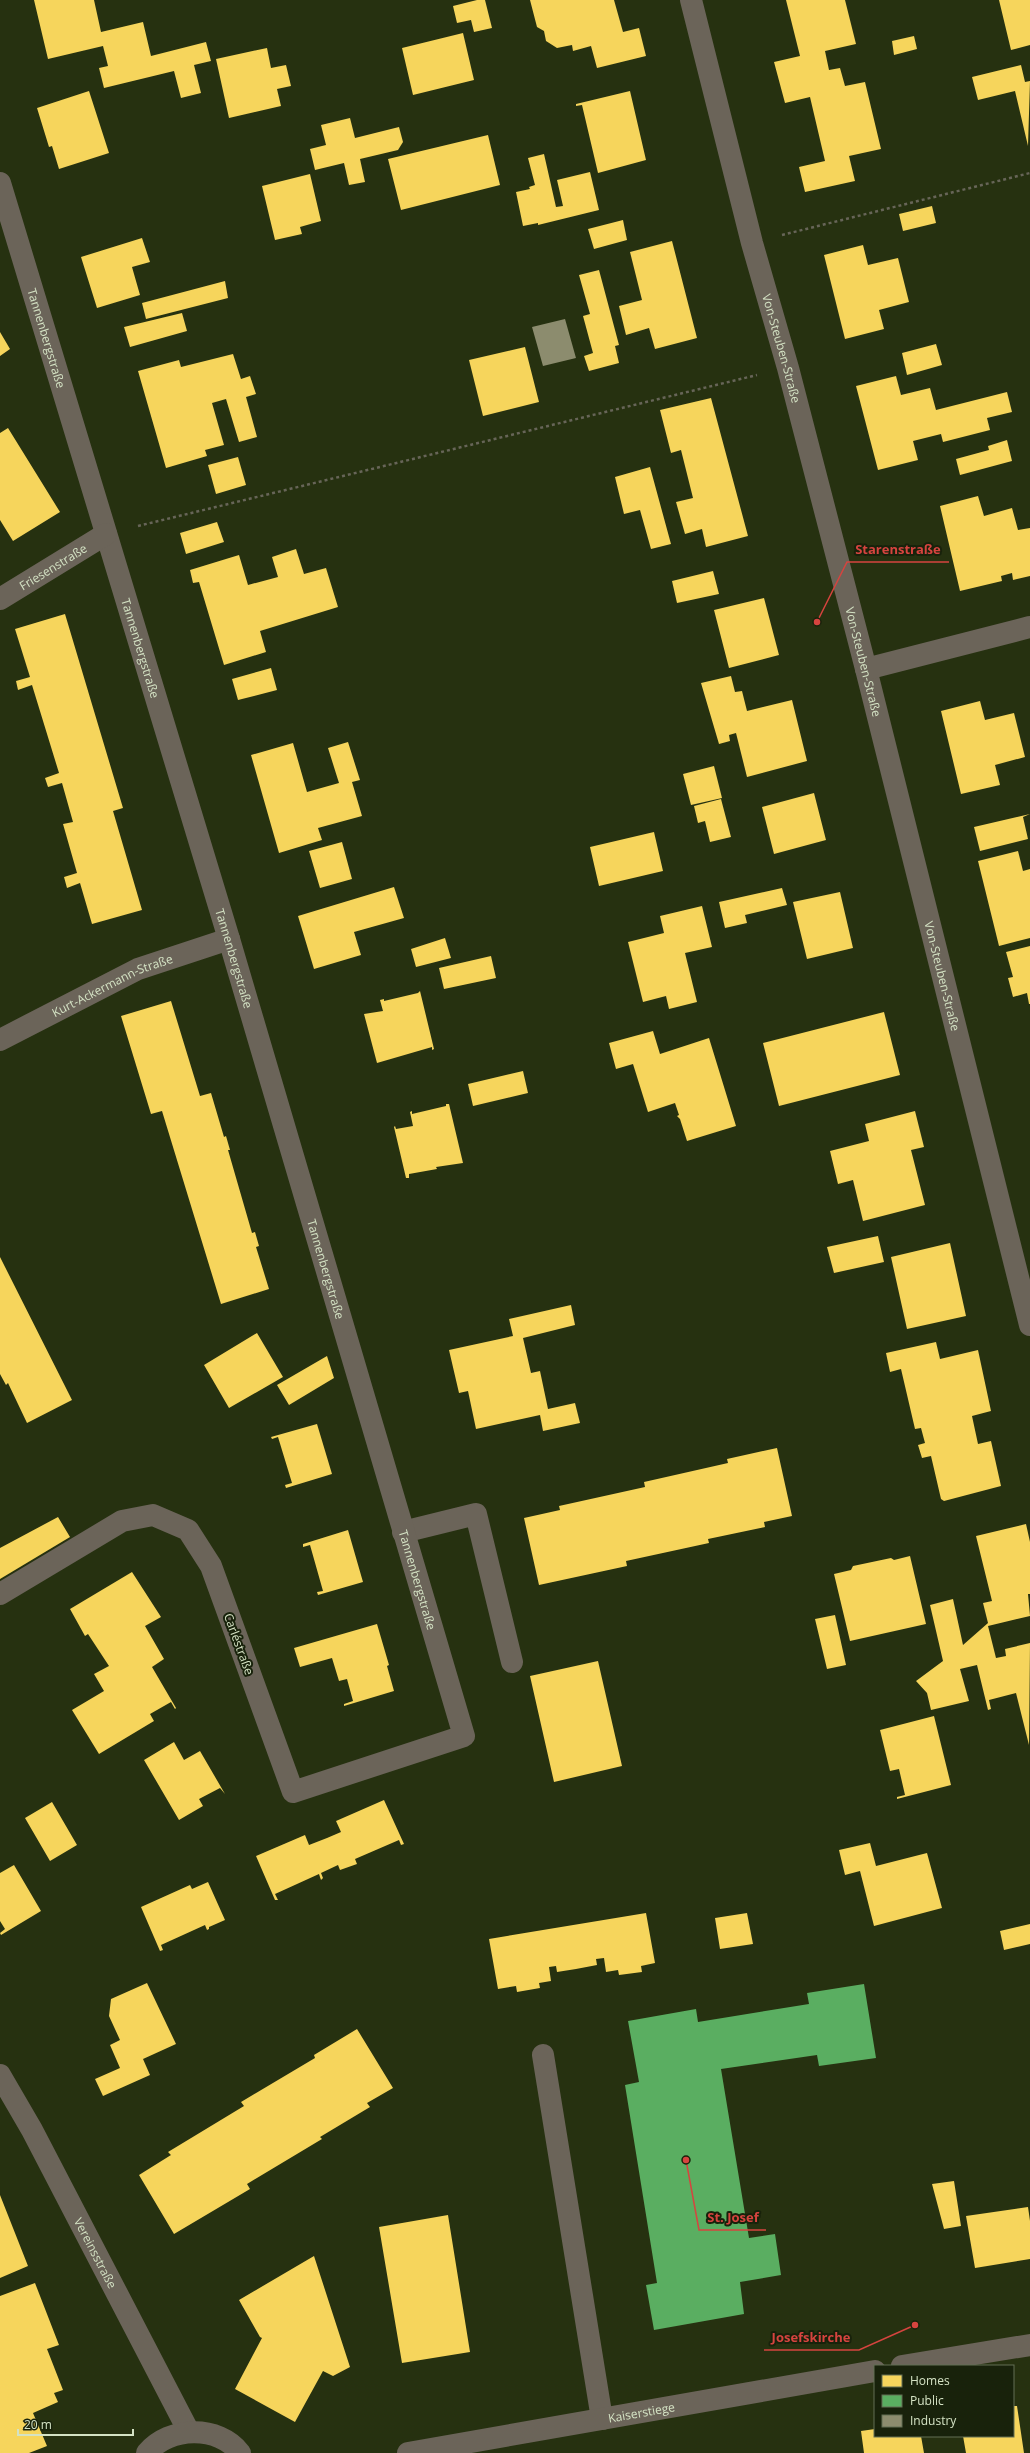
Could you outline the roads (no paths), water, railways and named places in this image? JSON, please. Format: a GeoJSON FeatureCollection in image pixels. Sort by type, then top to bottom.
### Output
{"type":"FeatureCollection","features":[{"type":"Feature","properties":{"kind":"street","name":"Von-Steuben-Straße"},"geometry":{"type":"LineString","coordinates":[[691,0],[752,243],[788,368],[866,670],[1030,1325]]}},
{"type":"Feature","properties":{"kind":"street","name":"Tannenbergstraße"},"geometry":{"type":"LineString","coordinates":[[0,183],[229,939],[464,1736]]}},
{"type":"Feature","properties":{"kind":"street","name":"Friesenstraße"},"geometry":{"type":"LineString","coordinates":[[0,599],[106,534]]}},
{"type":"Feature","properties":{"kind":"street"},"geometry":{"type":"LineString","coordinates":[[866,670],[1030,627]]}},
{"type":"Feature","properties":{"kind":"street","name":"Kurt-Ackermann-Straße"},"geometry":{"type":"LineString","coordinates":[[0,1040],[138,968],[229,939]]}},
{"type":"Feature","properties":{"kind":"street"},"geometry":{"type":"LineString","coordinates":[[403,1532],[476,1514],[512,1662]]}},
{"type":"Feature","properties":{"kind":"street","name":"Carléstraße"},"geometry":{"type":"LineString","coordinates":[[0,1594],[122,1521],[153,1516],[188,1530],[211,1566],[292,1792],[464,1736]]}},
{"type":"Feature","properties":{"kind":"street"},"geometry":{"type":"LineString","coordinates":[[543,2055],[602,2419]]}},
{"type":"Feature","properties":{"kind":"street","name":"Vereinsstraße"},"geometry":{"type":"LineString","coordinates":[[0,2075],[32,2130],[189,2432]]}},
{"type":"Feature","properties":{"kind":"street"},"geometry":{"type":"LineString","coordinates":[[908,2365],[1030,2345]]}},
{"type":"Feature","properties":{"kind":"street","name":"Kaiserstiege"},"geometry":{"type":"LineString","coordinates":[[408,2453],[874,2371]]}},
{"type":"Feature","properties":{"kind":"street"},"geometry":{"type":"LineString","coordinates":[[147,2453],[167,2438],[189,2432],[206,2434],[223,2439],[240,2453]]}},
{"type":"Feature","properties":{"kind":"place","name":"Starenstraße"},"geometry":{"type":"Point","coordinates":[817,622]}},
{"type":"Feature","properties":{"kind":"place","name":"St. Josef"},"geometry":{"type":"Point","coordinates":[686,2160]}},
{"type":"Feature","properties":{"kind":"place","name":"Josefskirche"},"geometry":{"type":"Point","coordinates":[915,2325]}}]}
